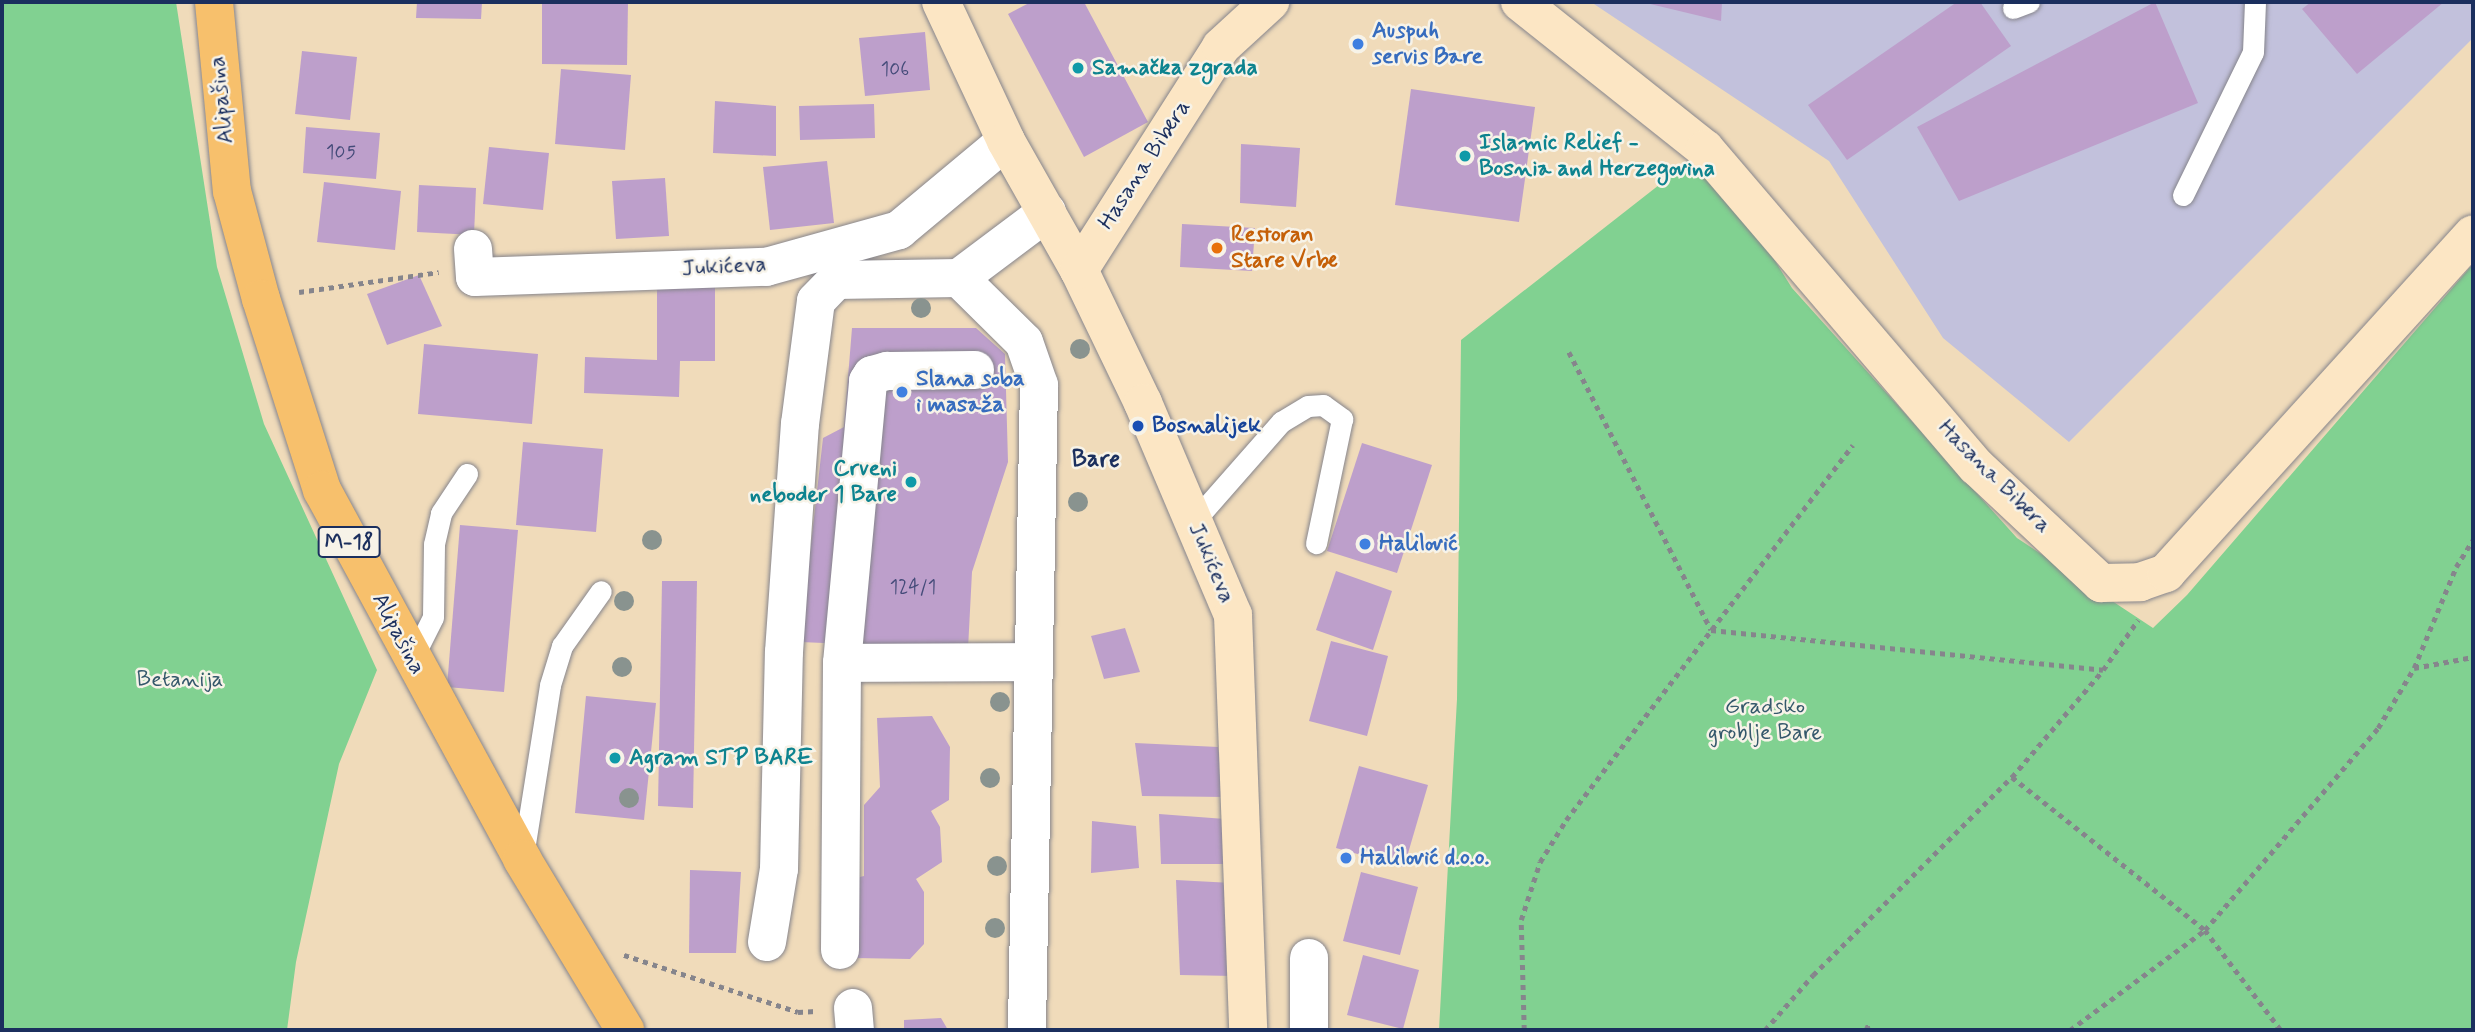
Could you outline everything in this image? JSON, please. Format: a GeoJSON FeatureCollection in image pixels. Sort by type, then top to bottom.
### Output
{"type":"FeatureCollection","features":[{"type":"Feature","properties":{"kind":"main road","name":"Alipašina"},"geometry":{"type":"LineString","coordinates":[[214,2],[232,191],[261,299],[322,490],[411,660],[522,859],[625,1030]]}},
{"type":"Feature","properties":{"kind":"street","name":"Jukićeva"},"geometry":{"type":"LineString","coordinates":[[941,2],[1006,141],[1079,270],[1194,522],[1233,615],[1248,1030]]}},
{"type":"Feature","properties":{"kind":"street","name":"Hasana Bibera"},"geometry":{"type":"LineString","coordinates":[[1520,2],[1705,149],[1977,467],[2101,583],[2140,582],[2166,573],[2473,234]]}},
{"type":"Feature","properties":{"kind":"street","name":"Hasana Bibera"},"geometry":{"type":"LineString","coordinates":[[1079,270],[1221,47],[1261,5]]}},
{"type":"Feature","properties":{"kind":"street","name":"Jukićeva"},"geometry":{"type":"LineString","coordinates":[[474,263],[766,267],[899,230],[1006,141]]}},
{"type":"Feature","properties":{"kind":"street"},"geometry":{"type":"LineString","coordinates":[[767,943],[779,869],[784,652],[800,424],[816,301],[836,280],[959,278],[1047,212]]}},
{"type":"Feature","properties":{"kind":"street"},"geometry":{"type":"LineString","coordinates":[[959,278],[1024,342],[1039,385],[1027,1030]]}},
{"type":"Feature","properties":{"kind":"street"},"geometry":{"type":"LineString","coordinates":[[840,950],[842,663],[868,382],[872,375],[887,371],[975,370]]}},
{"type":"Feature","properties":{"kind":"street"},"geometry":{"type":"LineString","coordinates":[[842,663],[1032,662]]}},
{"type":"Feature","properties":{"kind":"street"},"geometry":{"type":"LineString","coordinates":[[1309,958],[1309,1030]]}},
{"type":"Feature","properties":{"kind":"lane"},"geometry":{"type":"LineString","coordinates":[[2183,195],[2253,52],[2255,2]]}},
{"type":"Feature","properties":{"kind":"lane"},"geometry":{"type":"LineString","coordinates":[[1194,522],[1281,422],[1308,406],[1323,405],[1342,419],[1316,543]]}},
{"type":"Feature","properties":{"kind":"lane"},"geometry":{"type":"LineString","coordinates":[[411,660],[433,617],[434,544],[441,513],[467,474]]}},
{"type":"Feature","properties":{"kind":"lane"},"geometry":{"type":"LineString","coordinates":[[522,859],[550,685],[562,646],[601,591]]}},
{"type":"Feature","properties":{"kind":"path"},"geometry":{"type":"LineString","coordinates":[[261,299],[474,263]]}},
{"type":"Feature","properties":{"kind":"path"},"geometry":{"type":"LineString","coordinates":[[1569,352],[1711,630]]}},
{"type":"Feature","properties":{"kind":"path"},"geometry":{"type":"LineString","coordinates":[[1524,1030],[1521,920],[1540,862],[1711,630],[1853,445]]}},
{"type":"Feature","properties":{"kind":"path"},"geometry":{"type":"LineString","coordinates":[[2070,1030],[2205,930],[2378,729],[2414,668],[2456,567],[2473,540]]}},
{"type":"Feature","properties":{"kind":"path"},"geometry":{"type":"LineString","coordinates":[[1765,1030],[1813,975],[2012,777],[2103,670],[2143,612],[2140,582]]}},
{"type":"Feature","properties":{"kind":"path"},"geometry":{"type":"LineString","coordinates":[[1711,630],[2103,670]]}},
{"type":"Feature","properties":{"kind":"path"},"geometry":{"type":"LineString","coordinates":[[2414,668],[2473,657]]}},
{"type":"Feature","properties":{"kind":"path"},"geometry":{"type":"LineString","coordinates":[[2012,777],[2205,930],[2281,1030]]}},
{"type":"Feature","properties":{"kind":"path"},"geometry":{"type":"LineString","coordinates":[[573,942],[643,960],[798,1012],[854,1019]]}},
{"type":"Feature","properties":{"kind":"path"},"geometry":{"type":"LineString","coordinates":[[1866,1030],[1868,1023]]}},
{"type":"Feature","properties":{"kind":"shaded area"},"geometry":{"type":"Polygon","coordinates":[[[1591,2],[2473,2],[2473,38],[2069,442],[1943,338],[1829,161],[1591,2]]]}},
{"type":"Feature","properties":{"kind":"green space","name":"Betanija"},"geometry":{"type":"Polygon","coordinates":[[[2,2],[176,2],[217,267],[264,424],[377,670],[339,764],[296,962],[287,1030],[2,1030],[2,2]]]}},
{"type":"Feature","properties":{"kind":"green space","name":"Gradsko groblje Bare"},"geometry":{"type":"Polygon","coordinates":[[[1705,149],[1792,288],[2017,538],[2153,628],[2187,595],[2473,264],[2473,1030],[1439,1030],[1457,699],[1461,340],[1705,149]]]}},
{"type":"Feature","properties":{"kind":"building"},"geometry":{"type":"Polygon","coordinates":[[[417,2],[482,2],[481,19],[416,18],[417,2]]]}},
{"type":"Feature","properties":{"kind":"building"},"geometry":{"type":"Polygon","coordinates":[[[542,2],[628,2],[627,65],[542,64],[542,2]]]}},
{"type":"Feature","properties":{"kind":"building","name":"Samačka zgrada"},"geometry":{"type":"Polygon","coordinates":[[[1031,2],[1084,2],[1148,122],[1084,157],[1008,14],[1031,2]]]}},
{"type":"Feature","properties":{"kind":"building"},"geometry":{"type":"Polygon","coordinates":[[[1722,2],[1721,21],[1646,3],[1722,2]]]}},
{"type":"Feature","properties":{"kind":"building"},"geometry":{"type":"Polygon","coordinates":[[[1957,2],[1980,2],[2011,46],[1847,160],[1808,105],[1957,2]]]}},
{"type":"Feature","properties":{"kind":"building"},"geometry":{"type":"Polygon","coordinates":[[[2155,2],[2198,103],[1959,201],[1917,127],[2155,2]]]}},
{"type":"Feature","properties":{"kind":"building"},"geometry":{"type":"Polygon","coordinates":[[[2311,2],[2444,2],[2357,74],[2302,9],[2311,2]]]}},
{"type":"Feature","properties":{"kind":"building"},"geometry":{"type":"Polygon","coordinates":[[[925,32],[930,90],[865,96],[859,38],[925,32]]]}},
{"type":"Feature","properties":{"kind":"building"},"geometry":{"type":"Polygon","coordinates":[[[302,51],[357,57],[350,120],[295,114],[302,51]]]}},
{"type":"Feature","properties":{"kind":"building"},"geometry":{"type":"Polygon","coordinates":[[[561,69],[631,75],[625,150],[555,144],[561,69]]]}},
{"type":"Feature","properties":{"kind":"building","name":"Islamic Relief - Bosnia and Herzegovina"},"geometry":{"type":"Polygon","coordinates":[[[1411,89],[1535,107],[1519,222],[1395,205],[1411,89]]]}},
{"type":"Feature","properties":{"kind":"building"},"geometry":{"type":"Polygon","coordinates":[[[715,101],[776,106],[776,156],[713,153],[715,101]]]}},
{"type":"Feature","properties":{"kind":"building"},"geometry":{"type":"Polygon","coordinates":[[[874,104],[875,138],[800,140],[799,106],[874,104]]]}},
{"type":"Feature","properties":{"kind":"building"},"geometry":{"type":"Polygon","coordinates":[[[306,127],[380,133],[376,179],[303,173],[306,127]]]}},
{"type":"Feature","properties":{"kind":"building"},"geometry":{"type":"Polygon","coordinates":[[[1241,144],[1300,148],[1296,207],[1240,203],[1241,144]]]}},
{"type":"Feature","properties":{"kind":"building"},"geometry":{"type":"Polygon","coordinates":[[[489,147],[549,153],[543,210],[483,204],[489,147]]]}},
{"type":"Feature","properties":{"kind":"building"},"geometry":{"type":"Polygon","coordinates":[[[827,161],[834,223],[770,230],[763,167],[827,161]]]}},
{"type":"Feature","properties":{"kind":"building"},"geometry":{"type":"Polygon","coordinates":[[[665,178],[669,236],[616,239],[612,181],[665,178]]]}},
{"type":"Feature","properties":{"kind":"building"},"geometry":{"type":"Polygon","coordinates":[[[324,182],[401,191],[395,250],[317,242],[324,182]]]}},
{"type":"Feature","properties":{"kind":"building"},"geometry":{"type":"Polygon","coordinates":[[[419,185],[476,188],[474,235],[417,232],[419,185]]]}},
{"type":"Feature","properties":{"kind":"building","name":"Restoran Stare Vrbe"},"geometry":{"type":"Polygon","coordinates":[[[1182,224],[1255,228],[1252,271],[1180,267],[1182,224]]]}},
{"type":"Feature","properties":{"kind":"building"},"geometry":{"type":"Polygon","coordinates":[[[419,275],[442,326],[387,345],[367,294],[419,275]]]}},
{"type":"Feature","properties":{"kind":"building"},"geometry":{"type":"Polygon","coordinates":[[[657,286],[715,286],[715,361],[680,361],[679,397],[584,393],[585,357],[657,360],[657,286]]]}},
{"type":"Feature","properties":{"kind":"building"},"geometry":{"type":"Polygon","coordinates":[[[852,328],[976,328],[1005,354],[1008,462],[972,572],[968,649],[800,642],[823,438],[844,427],[852,328]]]}},
{"type":"Feature","properties":{"kind":"building"},"geometry":{"type":"Polygon","coordinates":[[[424,344],[538,354],[532,424],[418,414],[424,344]]]}},
{"type":"Feature","properties":{"kind":"building"},"geometry":{"type":"Polygon","coordinates":[[[523,442],[603,449],[596,532],[516,525],[523,442]]]}},
{"type":"Feature","properties":{"kind":"building"},"geometry":{"type":"Polygon","coordinates":[[[1362,443],[1432,465],[1397,573],[1327,551],[1362,443]]]}},
{"type":"Feature","properties":{"kind":"building"},"geometry":{"type":"Polygon","coordinates":[[[460,525],[518,530],[504,692],[447,687],[460,525]]]}},
{"type":"Feature","properties":{"kind":"building"},"geometry":{"type":"Polygon","coordinates":[[[1336,571],[1392,591],[1373,650],[1316,630],[1336,571]]]}},
{"type":"Feature","properties":{"kind":"building"},"geometry":{"type":"Polygon","coordinates":[[[662,581],[697,581],[693,808],[658,806],[662,581]]]}},
{"type":"Feature","properties":{"kind":"building"},"geometry":{"type":"Polygon","coordinates":[[[1125,628],[1140,672],[1104,679],[1091,636],[1125,628]]]}},
{"type":"Feature","properties":{"kind":"building"},"geometry":{"type":"Polygon","coordinates":[[[1331,641],[1388,656],[1367,736],[1309,721],[1331,641]]]}},
{"type":"Feature","properties":{"kind":"building","name":"Agram STP BARE"},"geometry":{"type":"Polygon","coordinates":[[[586,696],[656,703],[644,820],[575,813],[586,696]]]}},
{"type":"Feature","properties":{"kind":"building"},"geometry":{"type":"Polygon","coordinates":[[[932,716],[950,747],[949,800],[931,811],[940,827],[942,862],[916,879],[924,892],[924,944],[910,959],[855,958],[856,878],[864,876],[864,805],[880,787],[877,718],[932,716]]]}},
{"type":"Feature","properties":{"kind":"building"},"geometry":{"type":"Polygon","coordinates":[[[1135,743],[1218,747],[1225,797],[1142,796],[1135,743]]]}},
{"type":"Feature","properties":{"kind":"building"},"geometry":{"type":"Polygon","coordinates":[[[1359,766],[1428,785],[1404,867],[1336,848],[1359,766]]]}},
{"type":"Feature","properties":{"kind":"building"},"geometry":{"type":"Polygon","coordinates":[[[1159,814],[1225,819],[1230,864],[1161,864],[1159,814]]]}},
{"type":"Feature","properties":{"kind":"building"},"geometry":{"type":"Polygon","coordinates":[[[1092,821],[1136,826],[1139,868],[1091,873],[1092,821]]]}},
{"type":"Feature","properties":{"kind":"building"},"geometry":{"type":"Polygon","coordinates":[[[690,870],[741,872],[736,953],[689,953],[690,870]]]}},
{"type":"Feature","properties":{"kind":"building"},"geometry":{"type":"Polygon","coordinates":[[[1361,872],[1418,887],[1400,955],[1343,941],[1361,872]]]}},
{"type":"Feature","properties":{"kind":"building"},"geometry":{"type":"Polygon","coordinates":[[[1176,880],[1232,883],[1234,976],[1180,975],[1176,880]]]}},
{"type":"Feature","properties":{"kind":"building"},"geometry":{"type":"Polygon","coordinates":[[[1363,955],[1419,970],[1403,1029],[1347,1015],[1363,955]]]}},
{"type":"Feature","properties":{"kind":"building"},"geometry":{"type":"Polygon","coordinates":[[[941,1018],[948,1030],[904,1030],[904,1020],[941,1018]]]}},
{"type":"Feature","properties":{"kind":"place","name":"Auspuh servis Bare"},"geometry":{"type":"Point","coordinates":[1358,44]}},
{"type":"Feature","properties":{"kind":"place","name":"Samačka zgrada"},"geometry":{"type":"Point","coordinates":[1078,68]}},
{"type":"Feature","properties":{"kind":"place","name":"Islamic Relief - Bosnia and Herzegovina"},"geometry":{"type":"Point","coordinates":[1465,156]}},
{"type":"Feature","properties":{"kind":"place","name":"Restoran Stare Vrbe"},"geometry":{"type":"Point","coordinates":[1217,248]}},
{"type":"Feature","properties":{"kind":"place","name":"Slana soba i masaža"},"geometry":{"type":"Point","coordinates":[902,392]}},
{"type":"Feature","properties":{"kind":"place","name":"Bosnalijek"},"geometry":{"type":"Point","coordinates":[1138,426]}},
{"type":"Feature","properties":{"kind":"place","name":"Crveni neboder 1 Bare"},"geometry":{"type":"Point","coordinates":[911,482]}},
{"type":"Feature","properties":{"kind":"place","name":"Halilović"},"geometry":{"type":"Point","coordinates":[1365,544]}},
{"type":"Feature","properties":{"kind":"place","name":"Agram STP BARE"},"geometry":{"type":"Point","coordinates":[615,758]}},
{"type":"Feature","properties":{"kind":"place","name":"Halilović d.o.o."},"geometry":{"type":"Point","coordinates":[1346,858]}},
{"type":"Feature","properties":{"kind":"district","name":"Bare"},"geometry":{"type":"Point","coordinates":[1096,460]}}]}
